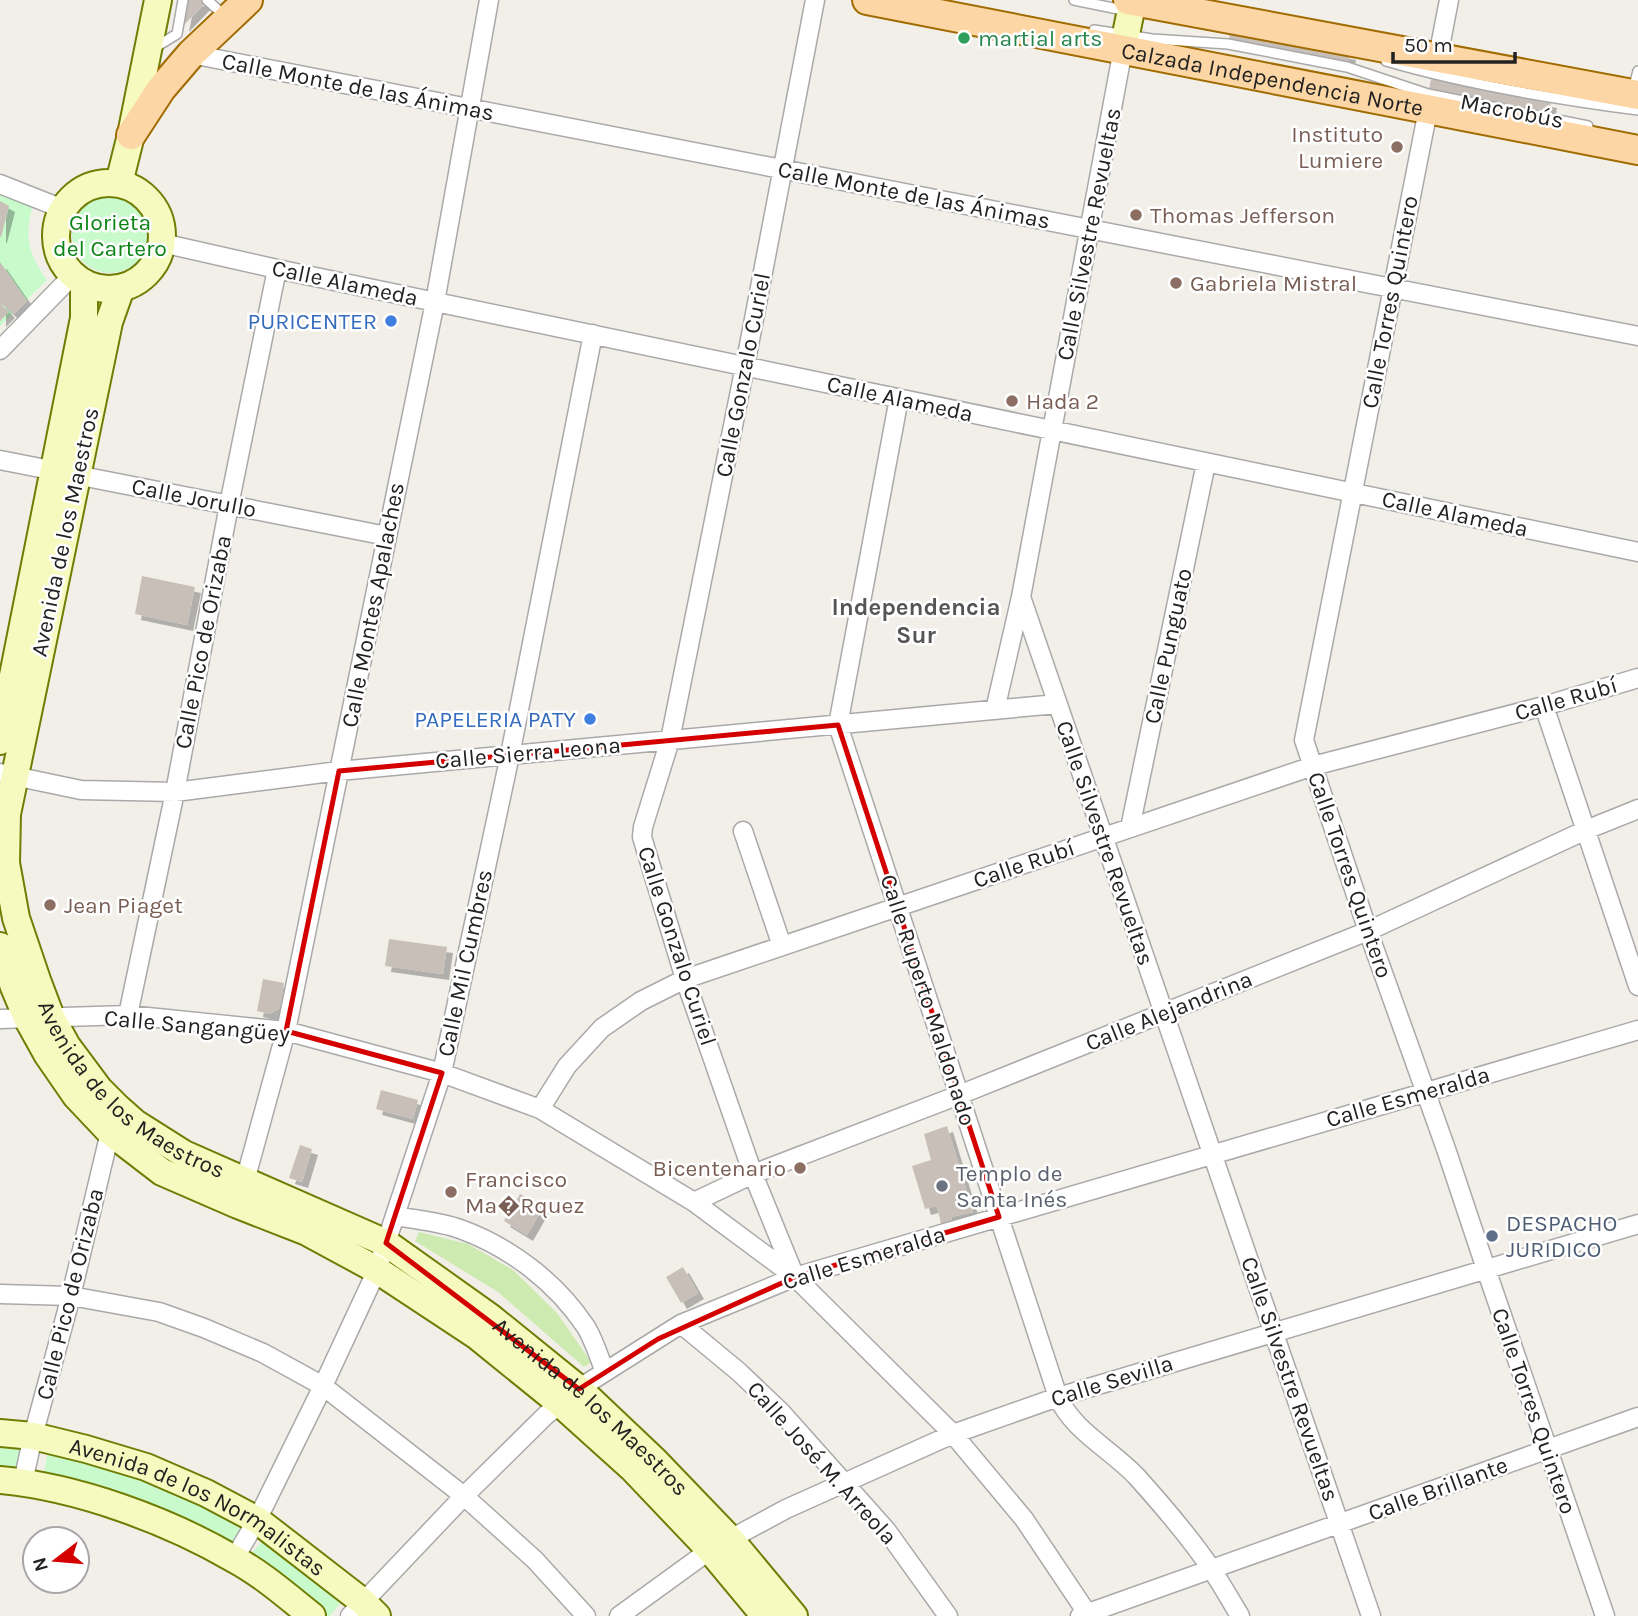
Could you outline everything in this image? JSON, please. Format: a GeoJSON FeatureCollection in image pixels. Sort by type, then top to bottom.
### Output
{"type":"FeatureCollection","features":[{"type":"Feature","properties":{"kind":"main road"},"geometry":{"type":"LineString","coordinates":[[131,135],[161,89],[191,54],[217,9],[248,0]]}},
{"type":"Feature","properties":{"kind":"main road","name":"Calzada Independencia Norte"},"geometry":{"type":"LineString","coordinates":[[867,0],[1129,16],[1438,57],[1636,92]]}},
{"type":"Feature","properties":{"kind":"main road","name":"Calzada Independencia Norte"},"geometry":{"type":"LineString","coordinates":[[1129,16],[1428,110],[1638,150]]}},
{"type":"Feature","properties":{"kind":"street"},"geometry":{"type":"LineString","coordinates":[[119,183],[158,0]]}},
{"type":"Feature","properties":{"kind":"street","name":"Calle Montes Apalaches"},"geometry":{"type":"LineString","coordinates":[[242,1193],[286,1031],[435,302],[489,0]]}},
{"type":"Feature","properties":{"kind":"street","name":"Calle Gonzalo Curiel"},"geometry":{"type":"LineString","coordinates":[[815,0],[670,740],[642,837],[685,979],[753,1174],[795,1277],[953,1434],[1024,1519],[1086,1615]]}},
{"type":"Feature","properties":{"kind":"street"},"geometry":{"type":"LineString","coordinates":[[1438,57],[1449,0]]}},
{"type":"Feature","properties":{"kind":"street","name":"Calle Silvestre Revueltas"},"geometry":{"type":"LineString","coordinates":[[1129,16],[1021,597],[1371,1616]]}},
{"type":"Feature","properties":{"kind":"street","name":"Calle Monte de las Ánimas"},"geometry":{"type":"LineString","coordinates":[[191,54],[1638,336]]}},
{"type":"Feature","properties":{"kind":"street","name":"Calle Torres Quintero"},"geometry":{"type":"LineString","coordinates":[[1428,110],[1304,740],[1605,1616]]}},
{"type":"Feature","properties":{"kind":"street"},"geometry":{"type":"LineString","coordinates":[[119,183],[134,188],[147,198],[157,211],[162,227],[162,243],[158,259],[149,272],[136,282],[108,290],[96,288],[78,279],[64,264],[56,236],[63,209],[73,196],[87,187],[119,183]]}},
{"type":"Feature","properties":{"kind":"street"},"geometry":{"type":"LineString","coordinates":[[0,184],[63,209]]}},
{"type":"Feature","properties":{"kind":"street","name":"Calle Alameda"},"geometry":{"type":"LineString","coordinates":[[162,243],[1638,552]]}},
{"type":"Feature","properties":{"kind":"street","name":"Calle Pico de Orizaba"},"geometry":{"type":"LineString","coordinates":[[128,1015],[175,792],[229,505],[278,269]]}},
{"type":"Feature","properties":{"kind":"street"},"geometry":{"type":"LineString","coordinates":[[0,350],[78,279]]}},
{"type":"Feature","properties":{"kind":"street","name":"Avenida de los Maestros"},"geometry":{"type":"LineString","coordinates":[[39,1018],[6,863],[7,775],[65,473],[85,318],[78,279]]}},
{"type":"Feature","properties":{"kind":"street","name":"Avenida de los Maestros"},"geometry":{"type":"LineString","coordinates":[[0,741],[65,473],[121,288]]}},
{"type":"Feature","properties":{"kind":"street","name":"Calle Mil Cumbres"},"geometry":{"type":"LineString","coordinates":[[234,1559],[257,1520],[323,1387],[377,1270],[442,1073],[510,755],[593,334]]}},
{"type":"Feature","properties":{"kind":"street","name":"Calle Ruperto Maldonado"},"geometry":{"type":"LineString","coordinates":[[899,398],[838,724],[1058,1397],[1064,1410],[1134,1474],[1182,1529],[1212,1569],[1240,1616]]}},
{"type":"Feature","properties":{"kind":"street","name":"Calle Jorullo"},"geometry":{"type":"LineString","coordinates":[[0,460],[387,536]]}},
{"type":"Feature","properties":{"kind":"street","name":"Calle Punguato"},"geometry":{"type":"LineString","coordinates":[[1130,828],[1206,463]]}},
{"type":"Feature","properties":{"kind":"street"},"geometry":{"type":"LineString","coordinates":[[995,710],[1021,597]]}},
{"type":"Feature","properties":{"kind":"street","name":"Calle Rubí"},"geometry":{"type":"LineString","coordinates":[[540,1109],[566,1066],[602,1028],[641,1000],[685,979],[1313,766],[1544,706],[1638,678]]}},
{"type":"Feature","properties":{"kind":"street","name":"Calle Sierra Leona"},"geometry":{"type":"LineString","coordinates":[[7,775],[81,790],[175,792],[339,771],[1057,704]]}},
{"type":"Feature","properties":{"kind":"street"},"geometry":{"type":"LineString","coordinates":[[1544,706],[1586,830],[1632,947],[1638,986]]}},
{"type":"Feature","properties":{"kind":"street","name":"Calle Alejandrina"},"geometry":{"type":"LineString","coordinates":[[694,1202],[753,1174],[960,1095],[1368,931],[1586,830],[1638,809]]}},
{"type":"Feature","properties":{"kind":"street"},"geometry":{"type":"LineString","coordinates":[[743,831],[782,946]]}},
{"type":"Feature","properties":{"kind":"street","name":"Avenida de los Maestros"},"geometry":{"type":"LineString","coordinates":[[0,946],[14,987],[39,1018],[67,1046],[99,1088],[114,1119],[135,1123],[242,1193],[377,1270],[570,1397],[655,1461],[720,1545],[765,1616]]}},
{"type":"Feature","properties":{"kind":"street","name":"Calle Sangangüey"},"geometry":{"type":"LineString","coordinates":[[0,1019],[128,1015],[286,1031],[442,1073],[540,1109],[694,1202],[795,1277]]}},
{"type":"Feature","properties":{"kind":"street","name":"Calle Esmeralda"},"geometry":{"type":"LineString","coordinates":[[363,1611],[464,1496],[546,1415],[605,1372],[681,1324],[795,1277],[1638,1030]]}},
{"type":"Feature","properties":{"kind":"street","name":"Calle Pico de Orizaba"},"geometry":{"type":"LineString","coordinates":[[11,1481],[33,1436],[71,1296],[114,1119]]}},
{"type":"Feature","properties":{"kind":"street","name":"Avenida de los Maestros"},"geometry":{"type":"LineString","coordinates":[[242,1193],[386,1242],[490,1317],[570,1397]]}},
{"type":"Feature","properties":{"kind":"street","name":"Avenida de los Maestros"},"geometry":{"type":"LineString","coordinates":[[396,1216],[457,1228],[488,1240],[517,1257],[566,1302],[587,1329],[605,1372]]}},
{"type":"Feature","properties":{"kind":"street","name":"Calle Sevilla"},"geometry":{"type":"LineString","coordinates":[[619,1616],[720,1545],[786,1509],[953,1434],[1058,1397],[1638,1224]]}},
{"type":"Feature","properties":{"kind":"street"},"geometry":{"type":"LineString","coordinates":[[0,1294],[71,1296],[159,1312],[263,1353],[323,1387],[464,1496],[535,1560],[586,1616]]}},
{"type":"Feature","properties":{"kind":"street","name":"Calle José M. Arreola"},"geometry":{"type":"LineString","coordinates":[[681,1324],[739,1372],[781,1412],[887,1531],[948,1616]]}},
{"type":"Feature","properties":{"kind":"street","name":"Calle Brillante"},"geometry":{"type":"LineString","coordinates":[[1086,1615],[1638,1417]]}},
{"type":"Feature","properties":{"kind":"street","name":"Avenida de los Normalistas"},"geometry":{"type":"LineString","coordinates":[[0,1433],[33,1436],[86,1449],[146,1467],[206,1493],[257,1520],[363,1611]]}},
{"type":"Feature","properties":{"kind":"street","name":"Avenida de los Normalistas"},"geometry":{"type":"LineString","coordinates":[[11,1481],[68,1492],[169,1527],[234,1559],[280,1590],[312,1616]]}},
{"type":"Feature","properties":{"kind":"street","name":"Avenida de los Maestros"},"geometry":{"type":"LineString","coordinates":[[720,1545],[794,1616]]}},
{"type":"Feature","properties":{"kind":"lane"},"geometry":{"type":"LineString","coordinates":[[147,52],[177,34],[183,0]]}},
{"type":"Feature","properties":{"kind":"lane","name":"Macrobús"},"geometry":{"type":"LineString","coordinates":[[1074,0],[1129,16],[1210,24],[1355,52]]}},
{"type":"Feature","properties":{"kind":"lane","name":"Macrobús"},"geometry":{"type":"LineString","coordinates":[[1087,29],[1129,16]]}},
{"type":"Feature","properties":{"kind":"lane","name":"Macrobús"},"geometry":{"type":"LineString","coordinates":[[1129,16],[1152,39],[1228,44],[1347,67],[1428,94],[1599,128]]}},
{"type":"Feature","properties":{"kind":"lane","name":"Macrobús"},"geometry":{"type":"LineString","coordinates":[[1380,60],[1459,80],[1553,97],[1636,92]]}},
{"type":"Feature","properties":{"kind":"highlighted area"},"geometry":{"type":"Polygon","coordinates":[[[838,725],[999,1217],[795,1277],[658,1339],[579,1389],[386,1243],[442,1073],[286,1031],[339,771],[838,725]]]}},
{"type":"Feature","properties":{"kind":"green space"},"geometry":{"type":"Polygon","coordinates":[[[0,192],[33,205],[28,236],[32,253],[47,280],[0,326],[0,192]]]}},
{"type":"Feature","properties":{"kind":"green space","name":"Glorieta del Cartero"},"geometry":{"type":"Polygon","coordinates":[[[110,197],[124,200],[137,208],[145,221],[148,235],[145,249],[137,262],[124,270],[110,273],[96,270],[83,262],[75,249],[72,235],[75,221],[83,208],[96,200],[110,197]]]}},
{"type":"Feature","properties":{"kind":"green space"},"geometry":{"type":"Polygon","coordinates":[[[419,1232],[468,1244],[513,1270],[557,1313],[591,1362],[584,1367],[498,1292],[415,1241],[419,1232]]]}},
{"type":"Feature","properties":{"kind":"green space"},"geometry":{"type":"Polygon","coordinates":[[[0,1440],[24,1440],[18,1475],[0,1473],[0,1440]]]}},
{"type":"Feature","properties":{"kind":"green space"},"geometry":{"type":"Polygon","coordinates":[[[48,1450],[176,1489],[244,1522],[229,1549],[43,1478],[48,1450]]]}},
{"type":"Feature","properties":{"kind":"green space"},"geometry":{"type":"Polygon","coordinates":[[[266,1537],[346,1596],[330,1616],[248,1557],[266,1537]]]}},
{"type":"Feature","properties":{"kind":"building"},"geometry":{"type":"Polygon","coordinates":[[[188,0],[208,0],[183,26],[188,0]]]}},
{"type":"Feature","properties":{"kind":"building"},"geometry":{"type":"Polygon","coordinates":[[[1230,31],[1350,54],[1348,64],[1229,40],[1230,31]]]}},
{"type":"Feature","properties":{"kind":"building"},"geometry":{"type":"Polygon","coordinates":[[[1431,79],[1551,102],[1549,112],[1429,89],[1431,79]]]}},
{"type":"Feature","properties":{"kind":"building"},"geometry":{"type":"Polygon","coordinates":[[[0,201],[9,206],[1,237],[0,237],[0,201]]]}},
{"type":"Feature","properties":{"kind":"building"},"geometry":{"type":"Polygon","coordinates":[[[0,262],[27,301],[14,314],[0,303],[0,262]]]}},
{"type":"Feature","properties":{"kind":"building"},"geometry":{"type":"Polygon","coordinates":[[[0,303],[9,312],[0,321],[0,303]]]}},
{"type":"Feature","properties":{"kind":"building"},"geometry":{"type":"Polygon","coordinates":[[[142,576],[195,587],[187,625],[135,614],[142,576]]]}},
{"type":"Feature","properties":{"kind":"building"},"geometry":{"type":"Polygon","coordinates":[[[389,939],[447,947],[443,974],[385,966],[389,939]]]}},
{"type":"Feature","properties":{"kind":"building"},"geometry":{"type":"Polygon","coordinates":[[[263,979],[284,983],[280,1008],[270,1014],[257,1011],[263,979]]]}},
{"type":"Feature","properties":{"kind":"building"},"geometry":{"type":"Polygon","coordinates":[[[381,1090],[418,1100],[413,1119],[376,1109],[381,1090]]]}},
{"type":"Feature","properties":{"kind":"building","name":"Templo de Santa Inés"},"geometry":{"type":"Polygon","coordinates":[[[947,1126],[973,1212],[951,1217],[952,1225],[942,1228],[937,1206],[925,1209],[912,1166],[931,1160],[924,1134],[947,1126]]]}},
{"type":"Feature","properties":{"kind":"building"},"geometry":{"type":"Polygon","coordinates":[[[300,1145],[312,1149],[302,1182],[289,1178],[300,1145]]]}},
{"type":"Feature","properties":{"kind":"building"},"geometry":{"type":"Polygon","coordinates":[[[520,1194],[543,1207],[527,1235],[504,1221],[520,1194]]]}},
{"type":"Feature","properties":{"kind":"building"},"geometry":{"type":"Polygon","coordinates":[[[683,1267],[698,1293],[681,1303],[666,1277],[683,1267]]]}},
{"type":"Feature","properties":{"kind":"place","name":"martial arts"},"geometry":{"type":"Point","coordinates":[964,38]}},
{"type":"Feature","properties":{"kind":"place","name":"Instituto Lumiere"},"geometry":{"type":"Point","coordinates":[1397,147]}},
{"type":"Feature","properties":{"kind":"place","name":"Thomas Jefferson"},"geometry":{"type":"Point","coordinates":[1136,215]}},
{"type":"Feature","properties":{"kind":"place","name":"Gabriela Mistral"},"geometry":{"type":"Point","coordinates":[1176,283]}},
{"type":"Feature","properties":{"kind":"place","name":"PURICENTER"},"geometry":{"type":"Point","coordinates":[391,321]}},
{"type":"Feature","properties":{"kind":"place","name":"Hada 2"},"geometry":{"type":"Point","coordinates":[1012,401]}},
{"type":"Feature","properties":{"kind":"place","name":"PAPELERIA PATY"},"geometry":{"type":"Point","coordinates":[590,719]}},
{"type":"Feature","properties":{"kind":"place","name":"Jean Piaget"},"geometry":{"type":"Point","coordinates":[50,905]}},
{"type":"Feature","properties":{"kind":"place","name":"Bicentenario"},"geometry":{"type":"Point","coordinates":[800,1168]}},
{"type":"Feature","properties":{"kind":"place","name":"Templo de Santa Inés"},"geometry":{"type":"Point","coordinates":[942,1186]}},
{"type":"Feature","properties":{"kind":"place","name":"Francisco Ma�Rquez"},"geometry":{"type":"Point","coordinates":[451,1192]}},
{"type":"Feature","properties":{"kind":"place","name":"DESPACHO JURIDICO"},"geometry":{"type":"Point","coordinates":[1492,1236]}},
{"type":"Feature","properties":{"kind":"district","name":"Independencia Sur"},"geometry":{"type":"Point","coordinates":[916,621]}}]}
